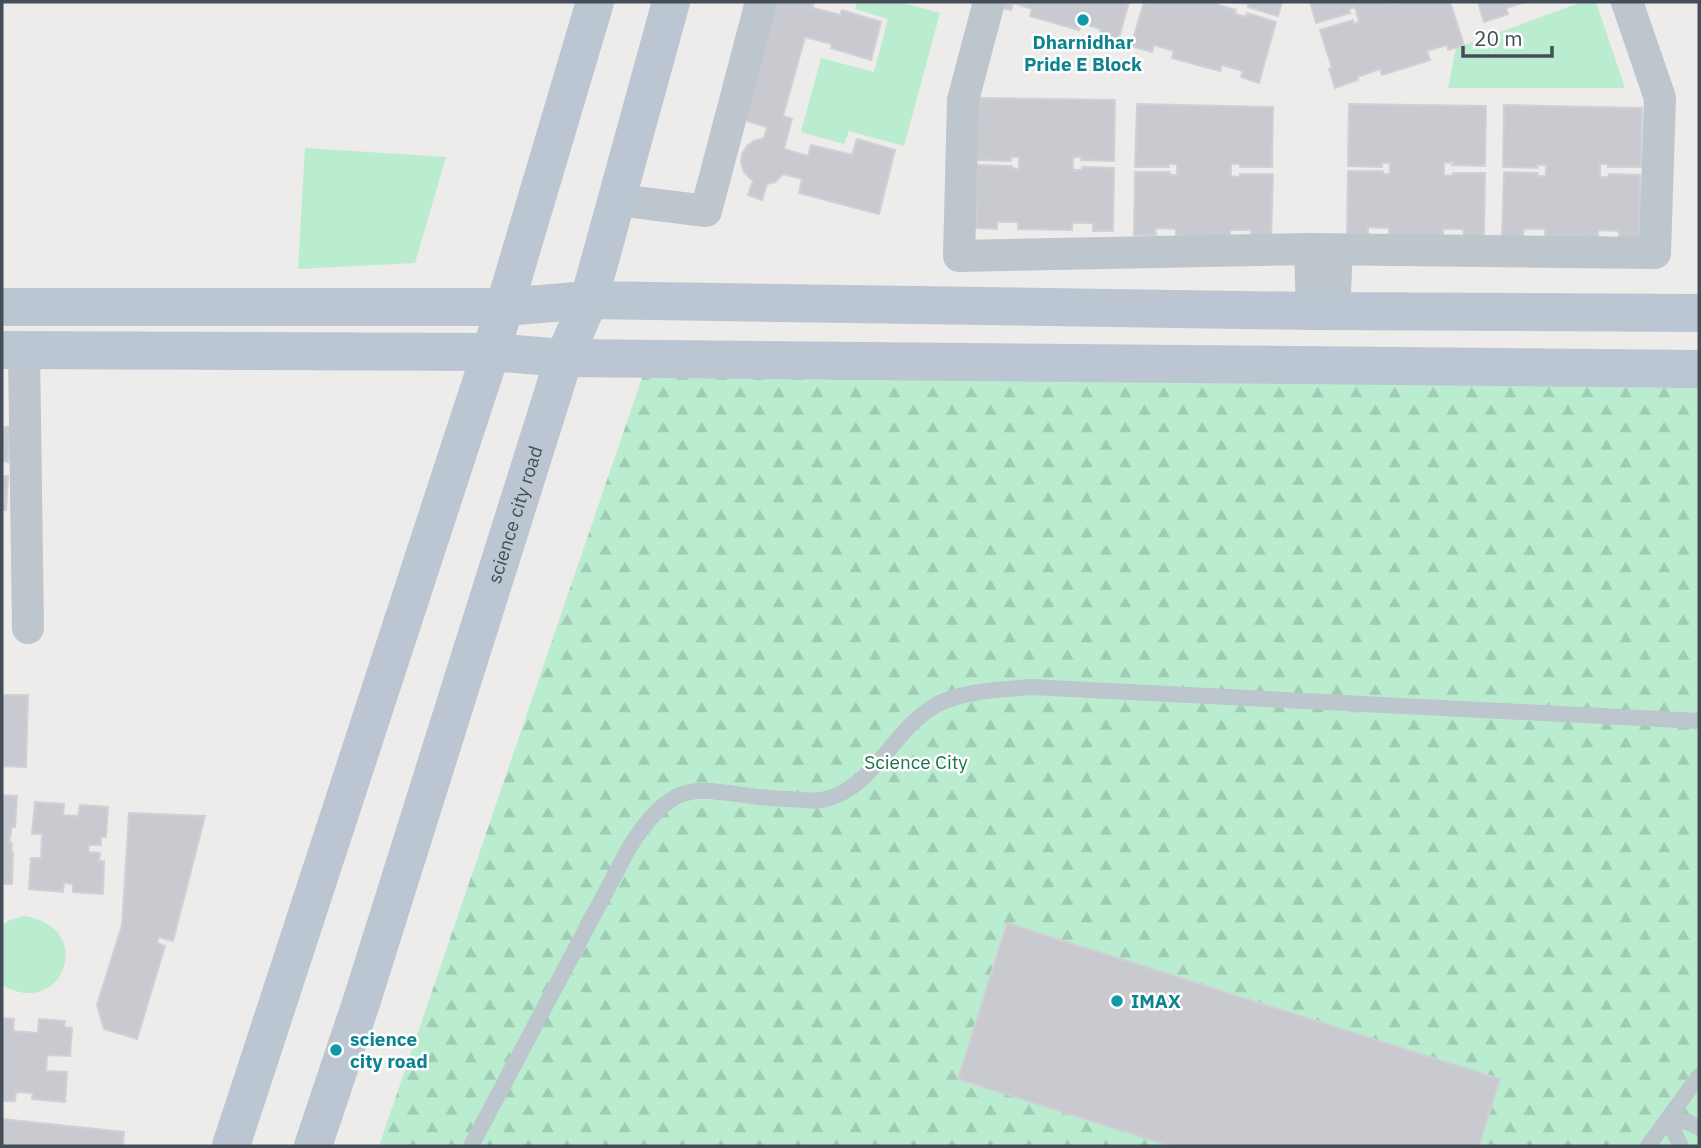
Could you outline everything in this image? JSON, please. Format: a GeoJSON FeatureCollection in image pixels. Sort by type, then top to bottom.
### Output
{"type":"FeatureCollection","features":[{"type":"Feature","properties":{"kind":"street"},"geometry":{"type":"LineString","coordinates":[[231,1146],[491,352],[595,2]]}},
{"type":"Feature","properties":{"kind":"street","name":"science city road"},"geometry":{"type":"LineString","coordinates":[[313,1146],[564,358],[589,300],[671,2]]}},
{"type":"Feature","properties":{"kind":"street"},"geometry":{"type":"LineString","coordinates":[[618,200],[706,211],[761,2]]}},
{"type":"Feature","properties":{"kind":"street"},"geometry":{"type":"LineString","coordinates":[[989,2],[963,100],[959,256],[1323,250],[1655,253],[1660,98],[1627,2]]}},
{"type":"Feature","properties":{"kind":"street"},"geometry":{"type":"LineString","coordinates":[[1323,250],[1323,311]]}},
{"type":"Feature","properties":{"kind":"street"},"geometry":{"type":"LineString","coordinates":[[2,307],[503,307],[589,300],[1323,311],[1699,313]]}},
{"type":"Feature","properties":{"kind":"street"},"geometry":{"type":"LineString","coordinates":[[1396,366],[1399,310]]}},
{"type":"Feature","properties":{"kind":"street"},"geometry":{"type":"LineString","coordinates":[[28,628],[13,350],[491,352],[564,358],[1699,369]]}},
{"type":"Feature","properties":{"kind":"lane"},"geometry":{"type":"LineString","coordinates":[[471,1146],[629,848],[652,815],[667,801],[687,791],[713,790],[760,799],[823,800],[841,794],[863,780],[907,727],[938,704],[974,693],[1031,687],[1699,720]]}},
{"type":"Feature","properties":{"kind":"lane"},"geometry":{"type":"LineString","coordinates":[[1648,1146],[1699,1076]]}},
{"type":"Feature","properties":{"kind":"lane"},"geometry":{"type":"LineString","coordinates":[[1668,1120],[1688,1122],[1699,1128]]}},
{"type":"Feature","properties":{"kind":"lane"},"geometry":{"type":"LineString","coordinates":[[1668,1120],[1681,1146]]}},
{"type":"Feature","properties":{"kind":"green space"},"geometry":{"type":"Polygon","coordinates":[[[857,2],[899,2],[940,13],[904,146],[849,131],[844,144],[801,132],[821,58],[874,72],[888,19],[855,9],[857,2]]]}},
{"type":"Feature","properties":{"kind":"green space"},"geometry":{"type":"Polygon","coordinates":[[[1582,2],[1596,2],[1625,88],[1448,88],[1456,48],[1582,2]]]}},
{"type":"Feature","properties":{"kind":"green space"},"geometry":{"type":"Polygon","coordinates":[[[305,148],[446,157],[415,263],[298,269],[305,148]]]}},
{"type":"Feature","properties":{"kind":"green space","name":"Science City"},"geometry":{"type":"Polygon","coordinates":[[[643,375],[1699,387],[1699,1146],[379,1146],[643,375]]]}},
{"type":"Feature","properties":{"kind":"green space"},"geometry":{"type":"Polygon","coordinates":[[[24,916],[47,923],[60,936],[65,952],[64,968],[55,982],[42,991],[24,993],[2,985],[2,926],[10,920],[24,916]]]}},
{"type":"Feature","properties":{"kind":"building"},"geometry":{"type":"Polygon","coordinates":[[[772,2],[814,2],[813,8],[840,15],[842,10],[881,22],[871,60],[831,48],[832,44],[805,37],[783,116],[792,119],[784,149],[808,156],[811,145],[852,155],[857,139],[895,150],[879,214],[799,193],[802,179],[783,174],[775,182],[767,184],[762,200],[748,195],[753,181],[744,172],[742,154],[747,146],[764,138],[767,127],[740,119],[772,2]]]}},
{"type":"Feature","properties":{"kind":"building","name":"Dharnidhar Pride E Block"},"geometry":{"type":"Polygon","coordinates":[[[991,2],[1129,2],[1118,41],[1099,36],[1101,29],[1081,23],[1079,30],[1030,16],[1032,9],[1013,3],[1011,10],[990,5],[991,2]]]}},
{"type":"Feature","properties":{"kind":"building"},"geometry":{"type":"Polygon","coordinates":[[[1144,2],[1220,2],[1219,5],[1236,10],[1235,14],[1246,17],[1247,13],[1276,22],[1259,83],[1241,77],[1243,71],[1222,65],[1220,71],[1172,58],[1174,51],[1154,45],[1152,52],[1131,46],[1144,2]]]}},
{"type":"Feature","properties":{"kind":"building"},"geometry":{"type":"Polygon","coordinates":[[[1229,2],[1282,2],[1278,16],[1248,7],[1249,4],[1229,2]]]}},
{"type":"Feature","properties":{"kind":"building"},"geometry":{"type":"Polygon","coordinates":[[[1310,2],[1450,2],[1464,45],[1448,50],[1447,45],[1427,51],[1430,60],[1382,75],[1380,69],[1335,88],[1329,69],[1332,68],[1320,30],[1353,20],[1354,24],[1359,22],[1355,7],[1349,9],[1350,13],[1316,23],[1310,2]]]}},
{"type":"Feature","properties":{"kind":"building"},"geometry":{"type":"Polygon","coordinates":[[[1478,2],[1525,2],[1506,8],[1508,14],[1484,22],[1478,2]]]}},
{"type":"Feature","properties":{"kind":"building"},"geometry":{"type":"Polygon","coordinates":[[[978,98],[1115,100],[1114,161],[1081,160],[1082,157],[1073,157],[1073,170],[1082,170],[1082,167],[1114,168],[1113,231],[1093,231],[1093,223],[1072,223],[1072,230],[1018,229],[1018,222],[997,222],[997,229],[976,228],[977,165],[1012,166],[1019,169],[1019,157],[1011,157],[1011,161],[977,160],[978,98]]]}},
{"type":"Feature","properties":{"kind":"building"},"geometry":{"type":"Polygon","coordinates":[[[1137,104],[1273,107],[1272,167],[1240,167],[1240,164],[1231,164],[1231,176],[1273,174],[1271,238],[1251,237],[1251,230],[1230,230],[1230,237],[1176,236],[1176,229],[1155,228],[1156,235],[1134,235],[1135,172],[1170,172],[1170,175],[1177,175],[1177,164],[1169,164],[1169,167],[1135,167],[1137,104]]]}},
{"type":"Feature","properties":{"kind":"building"},"geometry":{"type":"Polygon","coordinates":[[[1349,104],[1486,106],[1485,166],[1444,163],[1444,175],[1485,173],[1484,237],[1464,236],[1463,229],[1443,229],[1443,236],[1389,235],[1389,228],[1368,227],[1368,235],[1347,234],[1348,171],[1383,171],[1383,174],[1390,174],[1390,163],[1382,163],[1382,167],[1348,166],[1349,104]]]}},
{"type":"Feature","properties":{"kind":"building"},"geometry":{"type":"Polygon","coordinates":[[[1504,105],[1642,108],[1641,167],[1608,167],[1608,164],[1600,164],[1600,177],[1608,177],[1609,174],[1640,175],[1640,238],[1619,238],[1619,231],[1598,230],[1598,237],[1545,236],[1545,229],[1524,229],[1523,236],[1502,236],[1504,172],[1538,173],[1538,176],[1546,176],[1546,165],[1537,165],[1538,168],[1503,167],[1504,105]]]}},
{"type":"Feature","properties":{"kind":"building"},"geometry":{"type":"Polygon","coordinates":[[[2,427],[10,427],[8,462],[2,461],[2,427]]]}},
{"type":"Feature","properties":{"kind":"building"},"geometry":{"type":"Polygon","coordinates":[[[2,476],[8,476],[6,510],[2,510],[2,476]]]}},
{"type":"Feature","properties":{"kind":"building"},"geometry":{"type":"Polygon","coordinates":[[[2,695],[28,695],[26,767],[2,766],[2,695]]]}},
{"type":"Feature","properties":{"kind":"building"},"geometry":{"type":"Polygon","coordinates":[[[2,795],[17,796],[15,827],[12,827],[9,842],[12,843],[13,852],[12,884],[2,884],[2,795]]]}},
{"type":"Feature","properties":{"kind":"building"},"geometry":{"type":"Polygon","coordinates":[[[35,802],[64,804],[63,815],[78,816],[80,805],[108,807],[106,837],[101,837],[101,845],[89,845],[88,852],[100,853],[99,861],[104,861],[103,894],[73,892],[73,884],[64,883],[63,892],[29,889],[31,858],[41,858],[42,834],[32,834],[35,802]]]}},
{"type":"Feature","properties":{"kind":"building"},"geometry":{"type":"Polygon","coordinates":[[[129,813],[205,816],[173,941],[159,937],[157,943],[165,946],[137,1039],[104,1029],[97,1005],[122,925],[129,813]]]}},
{"type":"Feature","properties":{"kind":"building","name":"IMAX"},"geometry":{"type":"Polygon","coordinates":[[[1007,923],[1500,1079],[1479,1146],[1170,1146],[958,1079],[1007,923]]]}},
{"type":"Feature","properties":{"kind":"building"},"geometry":{"type":"Polygon","coordinates":[[[2,1018],[14,1019],[13,1031],[38,1033],[39,1019],[65,1021],[64,1027],[72,1028],[70,1056],[47,1055],[46,1071],[67,1072],[65,1102],[32,1099],[33,1093],[16,1092],[15,1101],[2,1101],[2,1018]]]}},
{"type":"Feature","properties":{"kind":"building"},"geometry":{"type":"Polygon","coordinates":[[[2,1119],[124,1132],[123,1146],[2,1146],[2,1119]]]}},
{"type":"Feature","properties":{"kind":"place","name":"Dharnidhar Pride E Block"},"geometry":{"type":"Point","coordinates":[1083,20]}},
{"type":"Feature","properties":{"kind":"place","name":"IMAX"},"geometry":{"type":"Point","coordinates":[1117,1001]}},
{"type":"Feature","properties":{"kind":"place","name":"science city road"},"geometry":{"type":"Point","coordinates":[336,1050]}}]}
